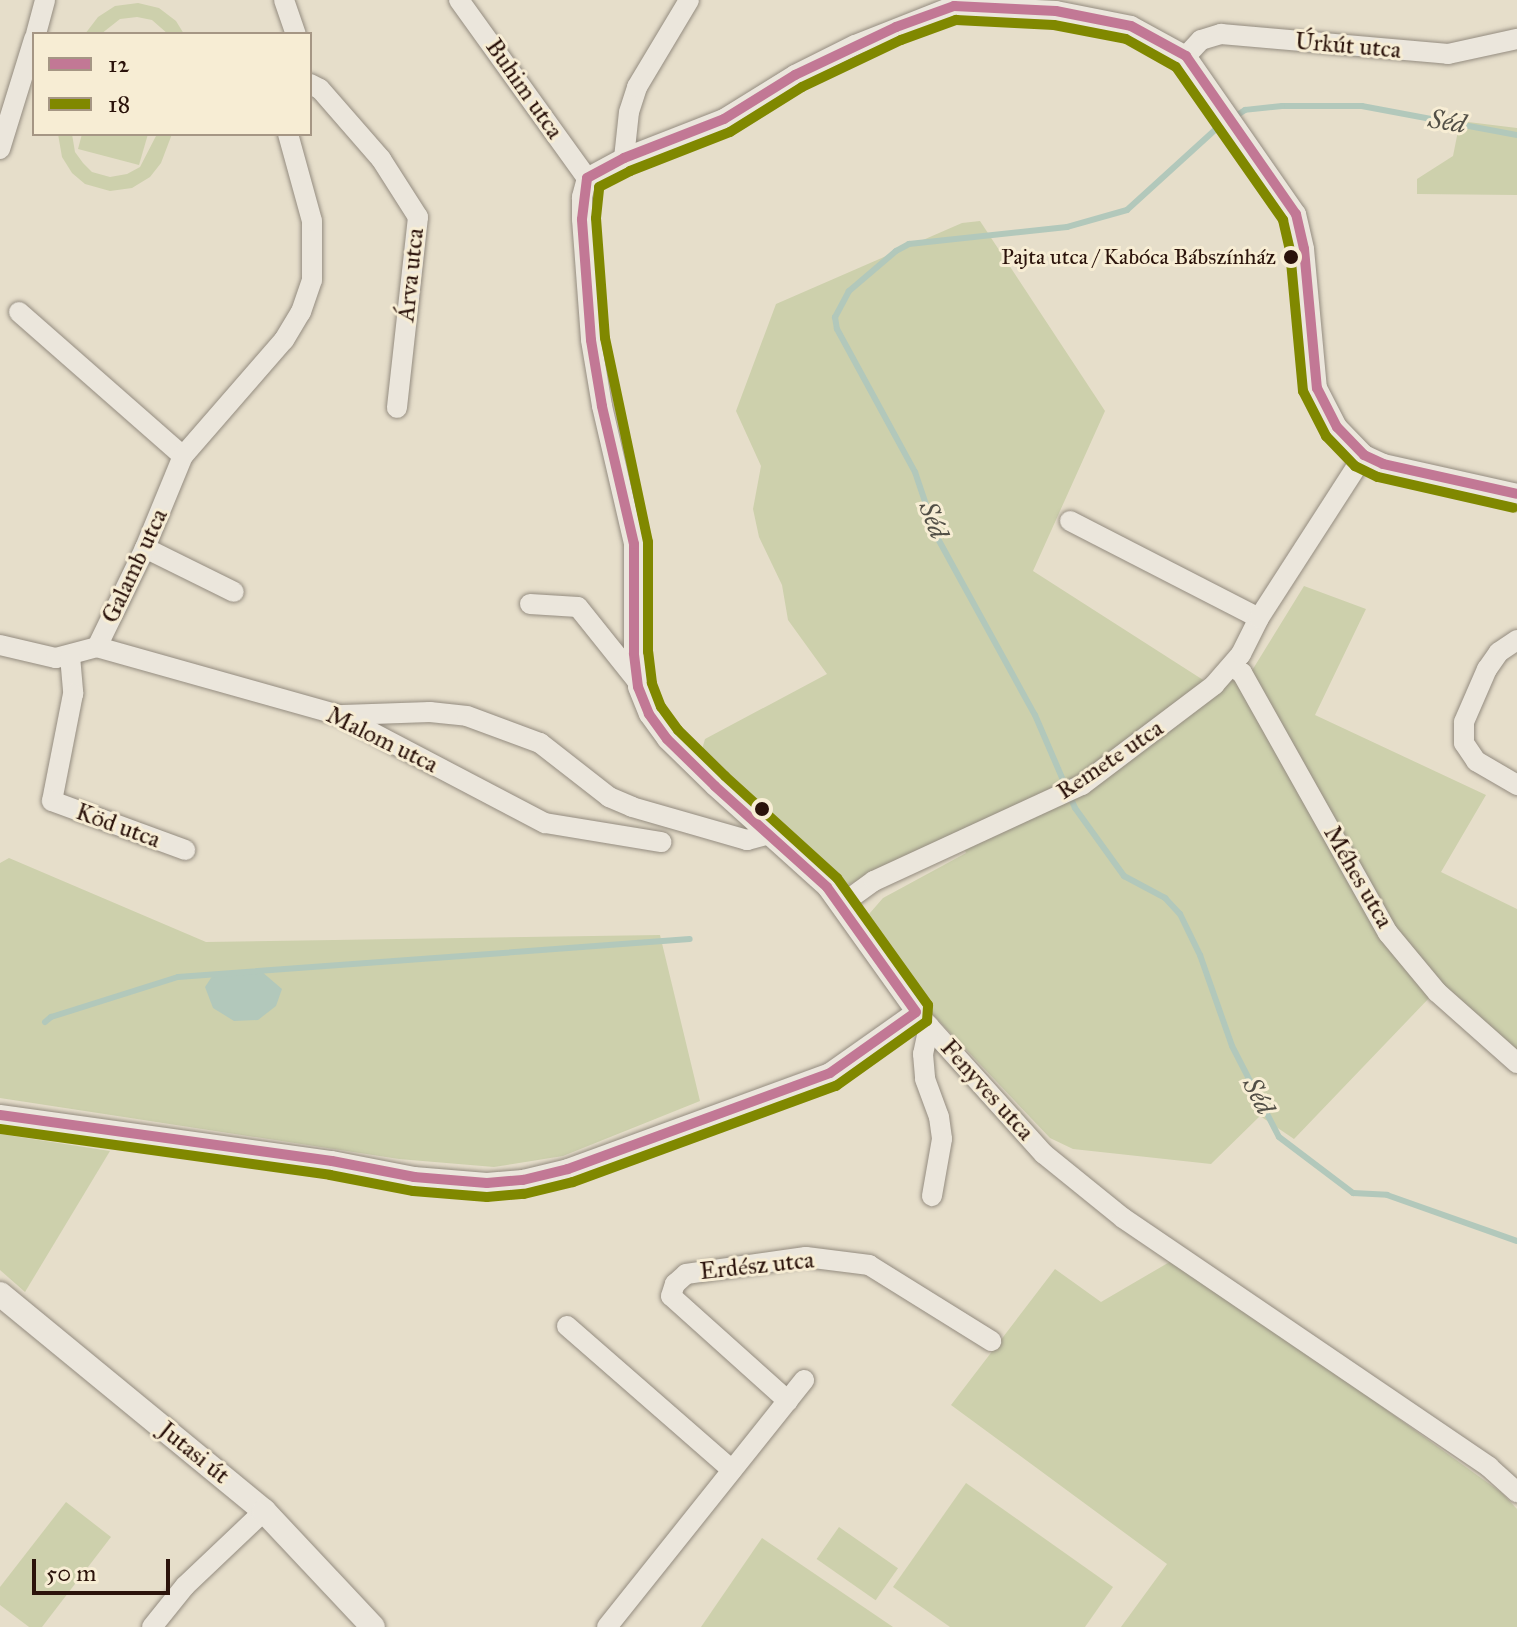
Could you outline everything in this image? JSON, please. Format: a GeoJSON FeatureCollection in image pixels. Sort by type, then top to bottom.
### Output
{"type":"FeatureCollection","features":[{"type":"Feature","properties":{"kind":"street"},"geometry":{"type":"LineString","coordinates":[[36,32],[45,0]]}},
{"type":"Feature","properties":{"kind":"street"},"geometry":{"type":"LineString","coordinates":[[284,0],[295,32]]}},
{"type":"Feature","properties":{"kind":"street","name":"Buhim utca"},"geometry":{"type":"LineString","coordinates":[[459,0],[587,178]]}},
{"type":"Feature","properties":{"kind":"street"},"geometry":{"type":"LineString","coordinates":[[624,158],[629,112],[637,87],[689,0]]}},
{"type":"Feature","properties":{"kind":"street"},"geometry":{"type":"LineString","coordinates":[[587,178],[624,158],[694,133],[855,45],[953,3],[1056,11],[1131,26],[1186,56],[1296,214],[1304,249],[1317,388],[1337,427],[1364,455],[1402,470],[1516,492]]}},
{"type":"Feature","properties":{"kind":"street","name":"Úrkút utca"},"geometry":{"type":"LineString","coordinates":[[1186,56],[1201,40],[1221,34],[1448,54],[1517,39]]}},
{"type":"Feature","properties":{"kind":"street"},"geometry":{"type":"LineString","coordinates":[[0,149],[32,47]]}},
{"type":"Feature","properties":{"kind":"street","name":"Árva utca"},"geometry":{"type":"LineString","coordinates":[[312,85],[320,89],[381,159],[418,217],[397,408]]}},
{"type":"Feature","properties":{"kind":"street","name":"Galamb utca"},"geometry":{"type":"LineString","coordinates":[[70,656],[97,647],[145,548],[183,456],[284,340],[306,297],[312,280],[312,221],[289,136]]}},
{"type":"Feature","properties":{"kind":"street","name":"Fenyves utca"},"geometry":{"type":"LineString","coordinates":[[587,178],[582,197],[582,219],[591,340],[602,406],[634,544],[638,682],[649,714],[667,739],[842,904],[883,969],[922,1019],[1044,1154],[1090,1193],[1489,1467],[1517,1492]]}},
{"type":"Feature","properties":{"kind":"street"},"geometry":{"type":"LineString","coordinates":[[19,312],[183,456]]}},
{"type":"Feature","properties":{"kind":"street","name":"Remete utca"},"geometry":{"type":"LineString","coordinates":[[842,904],[874,881],[1082,785],[1214,685],[1232,667],[1259,618],[1364,455]]}},
{"type":"Feature","properties":{"kind":"street"},"geometry":{"type":"LineString","coordinates":[[1070,521],[1259,618]]}},
{"type":"Feature","properties":{"kind":"street"},"geometry":{"type":"LineString","coordinates":[[145,548],[234,592]]}},
{"type":"Feature","properties":{"kind":"street"},"geometry":{"type":"LineString","coordinates":[[530,604],[578,607],[638,682]]}},
{"type":"Feature","properties":{"kind":"street"},"geometry":{"type":"LineString","coordinates":[[1517,640],[1499,652],[1464,722],[1464,743],[1476,761],[1517,785]]}},
{"type":"Feature","properties":{"kind":"street"},"geometry":{"type":"LineString","coordinates":[[0,645],[56,658],[70,656]]}},
{"type":"Feature","properties":{"kind":"street","name":"Malom utca"},"geometry":{"type":"LineString","coordinates":[[97,647],[339,715],[545,823],[661,842]]}},
{"type":"Feature","properties":{"kind":"street","name":"Köd utca"},"geometry":{"type":"LineString","coordinates":[[70,656],[73,694],[52,801],[185,850]]}},
{"type":"Feature","properties":{"kind":"street","name":"Méhes utca"},"geometry":{"type":"LineString","coordinates":[[1232,667],[1242,673],[1388,933],[1437,992],[1517,1063]]}},
{"type":"Feature","properties":{"kind":"street"},"geometry":{"type":"LineString","coordinates":[[339,715],[430,712],[467,716],[540,743],[609,797],[632,807],[747,840],[770,834]]}},
{"type":"Feature","properties":{"kind":"street"},"geometry":{"type":"LineString","coordinates":[[0,1115],[332,1161],[414,1177],[487,1183],[523,1180],[568,1169],[830,1073],[922,1019],[925,1079],[942,1139],[932,1196]]}},
{"type":"Feature","properties":{"kind":"street","name":"Erdész utca"},"geometry":{"type":"LineString","coordinates":[[788,1401],[671,1296],[675,1284],[686,1274],[806,1257],[869,1265],[991,1341]]}},
{"type":"Feature","properties":{"kind":"street","name":"Jutasi út"},"geometry":{"type":"LineString","coordinates":[[0,1294],[264,1511],[373,1627]]}},
{"type":"Feature","properties":{"kind":"street"},"geometry":{"type":"LineString","coordinates":[[567,1326],[732,1470]]}},
{"type":"Feature","properties":{"kind":"street"},"geometry":{"type":"LineString","coordinates":[[607,1627],[804,1380]]}},
{"type":"Feature","properties":{"kind":"street"},"geometry":{"type":"LineString","coordinates":[[152,1627],[185,1586],[264,1511]]}},
{"type":"Feature","properties":{"kind":"green space"},"geometry":{"type":"Polygon","coordinates":[[[138,3],[159,8],[176,21],[183,32],[166,32],[152,20],[137,17],[120,19],[104,32],[87,32],[98,17],[115,6],[138,3]]]}},
{"type":"Feature","properties":{"kind":"green space"},"geometry":{"type":"Polygon","coordinates":[[[1460,121],[1517,128],[1517,195],[1417,194],[1417,179],[1453,156],[1460,121]]]}},
{"type":"Feature","properties":{"kind":"green space"},"geometry":{"type":"Polygon","coordinates":[[[58,136],[72,136],[75,152],[92,172],[110,177],[127,174],[140,167],[156,136],[171,136],[161,163],[150,177],[132,188],[110,191],[85,184],[72,173],[62,157],[58,136]]]}},
{"type":"Feature","properties":{"kind":"green space"},"geometry":{"type":"Polygon","coordinates":[[[81,136],[147,136],[139,165],[78,149],[81,136]]]}},
{"type":"Feature","properties":{"kind":"green space"},"geometry":{"type":"Polygon","coordinates":[[[980,221],[1105,411],[1033,571],[1211,685],[1248,677],[1304,586],[1366,609],[1315,715],[1486,795],[1441,872],[1517,909],[1517,1063],[1432,995],[1294,1139],[1260,1116],[1211,1164],[1073,1149],[1050,1138],[922,1003],[890,965],[863,921],[883,898],[966,853],[957,832],[848,885],[769,822],[701,753],[705,739],[827,674],[788,620],[782,585],[759,537],[753,509],[761,466],[736,411],[776,304],[962,223],[980,221]]]}},
{"type":"Feature","properties":{"kind":"green space"},"geometry":{"type":"Polygon","coordinates":[[[9,858],[206,942],[660,935],[700,1101],[563,1156],[494,1167],[399,1159],[0,1098],[0,863],[9,858]]]}},
{"type":"Feature","properties":{"kind":"green space"},"geometry":{"type":"Polygon","coordinates":[[[0,1134],[110,1151],[25,1292],[0,1270],[0,1134]]]}},
{"type":"Feature","properties":{"kind":"green space"},"geometry":{"type":"Polygon","coordinates":[[[1173,1260],[1249,1302],[1388,1411],[1502,1493],[1517,1509],[1517,1627],[1121,1627],[1167,1564],[951,1405],[1055,1269],[1101,1302],[1173,1260]]]}},
{"type":"Feature","properties":{"kind":"green space"},"geometry":{"type":"Polygon","coordinates":[[[966,1483],[1113,1587],[1085,1627],[950,1627],[893,1587],[966,1483]]]}},
{"type":"Feature","properties":{"kind":"green space"},"geometry":{"type":"Polygon","coordinates":[[[66,1502],[111,1537],[42,1627],[29,1627],[0,1605],[0,1587],[66,1502]]]}},
{"type":"Feature","properties":{"kind":"green space"},"geometry":{"type":"Polygon","coordinates":[[[839,1527],[898,1568],[876,1600],[817,1559],[839,1527]]]}},
{"type":"Feature","properties":{"kind":"green space"},"geometry":{"type":"Polygon","coordinates":[[[762,1538],[893,1627],[701,1627],[762,1538]]]}},
{"type":"Feature","properties":{"kind":"shaded area"},"geometry":{"type":"Polygon","coordinates":[[[261,971],[282,989],[276,1006],[258,1020],[234,1021],[213,1008],[205,987],[213,975],[261,971]]]}},
{"type":"Feature","properties":{"kind":"waterway","name":"Séd"},"geometry":{"type":"LineString","coordinates":[[1517,135],[1362,106],[1282,106],[1245,110],[1216,129],[1127,210],[1067,227],[909,244],[896,251],[849,291],[835,317],[837,329],[915,472],[937,537],[1035,715],[1075,808],[1124,876],[1165,898],[1180,914],[1200,955],[1232,1046],[1279,1137],[1353,1193],[1387,1195],[1517,1241]]}},
{"type":"Feature","properties":{"kind":"waterway"},"geometry":{"type":"LineString","coordinates":[[45,1022],[51,1017],[178,977],[690,939]]}},
{"type":"Feature","properties":{"kind":"transit line","name":"12"},"geometry":{"type":"LineString","coordinates":[[0,1115],[332,1161],[414,1177],[487,1183],[523,1180],[568,1169],[830,1073],[916,1012],[827,887],[715,786],[667,739],[649,714],[638,687],[634,653],[634,544],[602,406],[591,340],[582,219],[587,178],[624,158],[724,119],[795,75],[896,27],[954,6],[1056,11],[1131,26],[1186,56],[1296,214],[1304,249],[1317,388],[1337,427],[1364,455],[1383,464],[1517,494]]}},
{"type":"Feature","properties":{"kind":"transit line","name":"18"},"geometry":{"type":"LineString","coordinates":[[0,1129],[330,1175],[413,1191],[487,1197],[524,1194],[573,1182],[836,1086],[927,1021],[928,1005],[837,878],[725,776],[678,730],[661,707],[652,683],[648,652],[648,542],[605,338],[596,218],[599,187],[630,171],[730,132],[802,87],[901,40],[956,20],[1054,25],[1126,39],[1176,67],[1283,220],[1290,251],[1303,391],[1326,436],[1355,466],[1378,477],[1514,508]]}},
{"type":"Feature","properties":{"kind":"place","name":"Pajta utca / Kabóca Bábszínház"},"geometry":{"type":"Point","coordinates":[1291,257]}}]}
